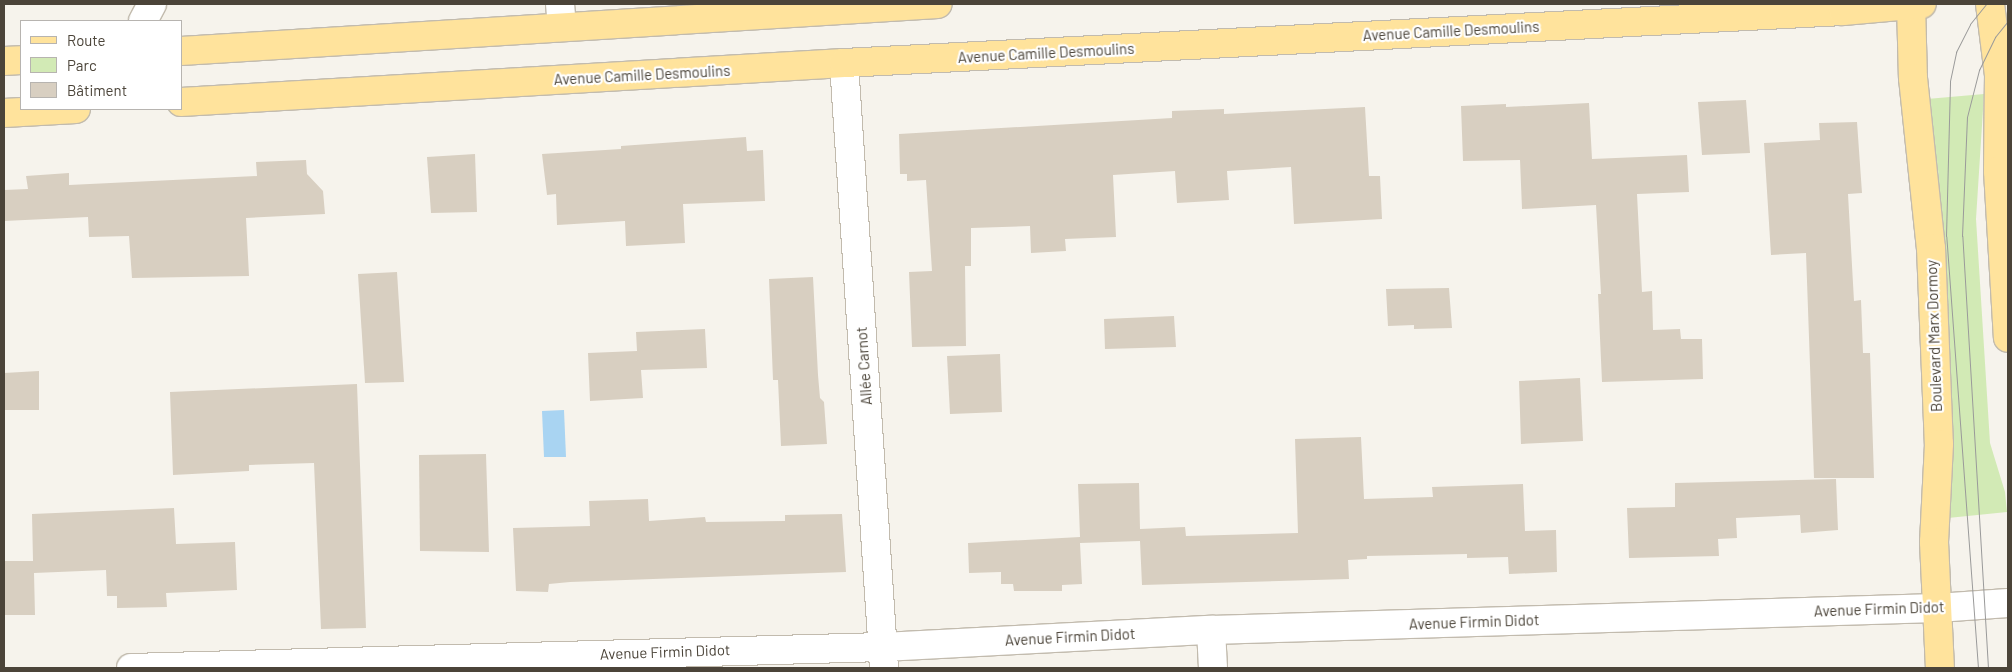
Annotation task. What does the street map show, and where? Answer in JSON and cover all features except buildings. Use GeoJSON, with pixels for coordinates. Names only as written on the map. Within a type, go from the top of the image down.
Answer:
{"type":"FeatureCollection","features":[{"type":"Feature","properties":{"kind":"main road"},"geometry":{"type":"LineString","coordinates":[[182,51],[561,16],[938,4]]}},
{"type":"Feature","properties":{"kind":"main road","name":"Boulevard Marx Dormoy"},"geometry":{"type":"LineString","coordinates":[[1911,4],[1912,78],[1931,248],[1939,444],[1934,542],[1940,668]]}},
{"type":"Feature","properties":{"kind":"main road","name":"Avenue Camille Desmoulins"},"geometry":{"type":"LineString","coordinates":[[182,102],[844,63],[1843,11],[1922,4]]}},
{"type":"Feature","properties":{"kind":"main road"},"geometry":{"type":"LineString","coordinates":[[1990,4],[1999,75],[2008,338]]}},
{"type":"Feature","properties":{"kind":"main road"},"geometry":{"type":"LineString","coordinates":[[4,61],[20,60]]}},
{"type":"Feature","properties":{"kind":"main road"},"geometry":{"type":"LineString","coordinates":[[4,113],[58,110]]}},
{"type":"Feature","properties":{"kind":"street"},"geometry":{"type":"LineString","coordinates":[[144,20],[152,4]]}},
{"type":"Feature","properties":{"kind":"street","name":"Allée Carnot"},"geometry":{"type":"LineString","coordinates":[[844,63],[883,657]]}},
{"type":"Feature","properties":{"kind":"street","name":"Avenue Firmin Didot"},"geometry":{"type":"LineString","coordinates":[[131,668],[883,657],[1211,630],[1937,608],[2008,603]]}},
{"type":"Feature","properties":{"kind":"street"},"geometry":{"type":"LineString","coordinates":[[1211,630],[1213,668]]}},
{"type":"Feature","properties":{"kind":"green space"},"geometry":{"type":"Polygon","coordinates":[[[1984,94],[1976,219],[1990,443],[2005,492],[2007,512],[1948,518],[1947,499],[1953,447],[1938,169],[1928,118],[1927,99],[1984,94]]]}},
{"type":"Feature","properties":{"kind":"water"},"geometry":{"type":"Polygon","coordinates":[[[564,410],[566,457],[544,457],[542,411],[564,410]]]}},
{"type":"Feature","properties":{"kind":"tram line"},"geometry":{"type":"LineString","coordinates":[[1978,668],[1946,236],[1950,81],[1956,52],[1970,24],[1986,4]]}},
{"type":"Feature","properties":{"kind":"tram line"},"geometry":{"type":"LineString","coordinates":[[1988,668],[1962,236],[1967,117],[1979,70],[1995,37],[2008,21]]}}]}
